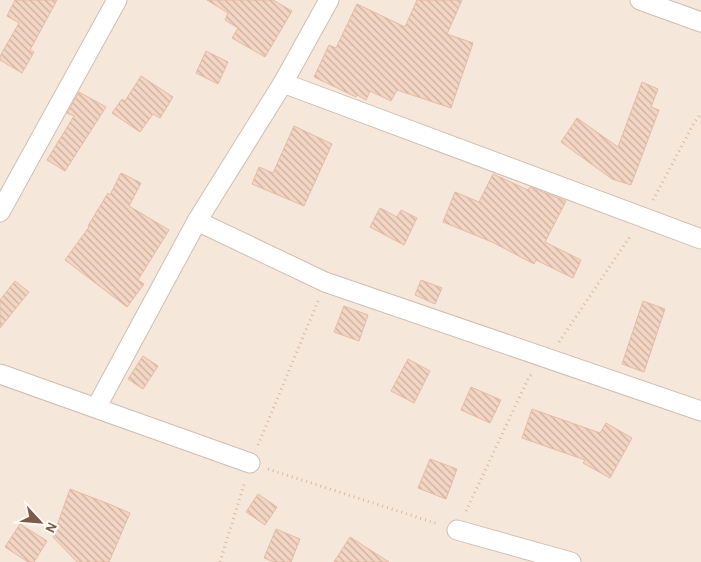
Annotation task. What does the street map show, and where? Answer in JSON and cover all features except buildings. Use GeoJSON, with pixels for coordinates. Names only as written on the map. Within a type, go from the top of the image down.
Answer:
{"type":"FeatureCollection","features":[{"type":"Feature","properties":{"kind":"street"},"geometry":{"type":"LineString","coordinates":[[0,212],[117,0]]}},
{"type":"Feature","properties":{"kind":"street"},"geometry":{"type":"LineString","coordinates":[[96,408],[197,221],[283,83],[329,0]]}},
{"type":"Feature","properties":{"kind":"street"},"geometry":{"type":"LineString","coordinates":[[640,0],[701,22]]}},
{"type":"Feature","properties":{"kind":"street"},"geometry":{"type":"LineString","coordinates":[[283,83],[701,239]]}},
{"type":"Feature","properties":{"kind":"street"},"geometry":{"type":"LineString","coordinates":[[197,221],[326,282],[701,411]]}},
{"type":"Feature","properties":{"kind":"street"},"geometry":{"type":"LineString","coordinates":[[0,374],[250,463]]}},
{"type":"Feature","properties":{"kind":"street"},"geometry":{"type":"LineString","coordinates":[[457,530],[570,562]]}},
{"type":"Feature","properties":{"kind":"path"},"geometry":{"type":"LineString","coordinates":[[250,463],[457,530],[529,377],[547,359],[643,218],[694,122],[701,113]]}},
{"type":"Feature","properties":{"kind":"path"},"geometry":{"type":"LineString","coordinates":[[220,562],[250,463],[326,282]]}},
{"type":"Feature","properties":{"kind":"shaded area"},"geometry":{"type":"Polygon","coordinates":[[[0,0],[701,0],[701,562],[0,562],[0,0]]]}}]}
